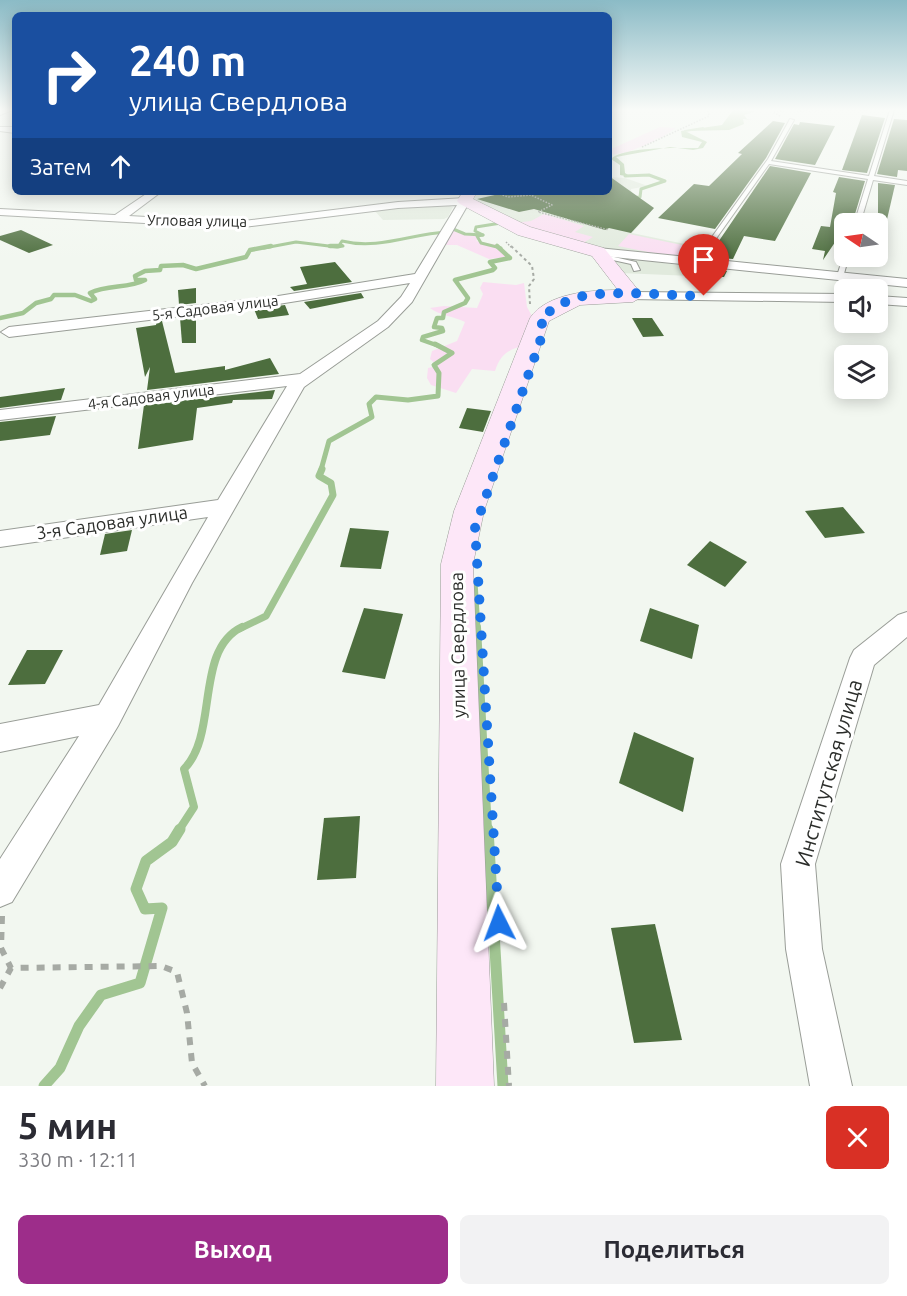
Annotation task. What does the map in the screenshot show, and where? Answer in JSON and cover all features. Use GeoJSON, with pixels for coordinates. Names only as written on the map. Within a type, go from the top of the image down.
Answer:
{"type":"FeatureCollection","features":[{"type":"Feature","properties":{"kind":"street"},"geometry":{"type":"LineString","coordinates":[[117,219],[152,195]]}},
{"type":"Feature","properties":{"kind":"street"},"geometry":{"type":"LineString","coordinates":[[0,890],[108,717],[224,507],[302,379],[383,324],[407,298],[467,196],[524,231],[599,254],[907,283]]}},
{"type":"Feature","properties":{"kind":"street","name":"Угловая улица"},"geometry":{"type":"LineString","coordinates":[[0,212],[235,225],[467,196]]}},
{"type":"Feature","properties":{"kind":"street"},"geometry":{"type":"LineString","coordinates":[[0,219],[16,213]]}},
{"type":"Feature","properties":{"kind":"street"},"geometry":{"type":"LineString","coordinates":[[599,254],[633,296]]}},
{"type":"Feature","properties":{"kind":"street","name":"5-я Садовая улица"},"geometry":{"type":"LineString","coordinates":[[9,332],[272,302],[419,277]]}},
{"type":"Feature","properties":{"kind":"street"},"geometry":{"type":"LineString","coordinates":[[540,318],[574,298],[633,296],[834,298]]}},
{"type":"Feature","properties":{"kind":"street"},"geometry":{"type":"LineString","coordinates":[[888,301],[907,302]]}},
{"type":"Feature","properties":{"kind":"street","name":"улица Свердлова"},"geometry":{"type":"LineString","coordinates":[[465,1086],[457,564],[469,511],[540,318]]}},
{"type":"Feature","properties":{"kind":"street","name":"4-я Садовая улица"},"geometry":{"type":"LineString","coordinates":[[0,415],[302,379]]}},
{"type":"Feature","properties":{"kind":"street","name":"3-я Садовая улица"},"geometry":{"type":"LineString","coordinates":[[0,539],[224,507]]}},
{"type":"Feature","properties":{"kind":"street","name":"Институтская улица"},"geometry":{"type":"LineString","coordinates":[[831,1086],[804,949],[798,864],[863,658],[907,622]]}},
{"type":"Feature","properties":{"kind":"street"},"geometry":{"type":"LineString","coordinates":[[0,738],[108,717]]}},
{"type":"Feature","properties":{"kind":"lane"},"geometry":{"type":"LineString","coordinates":[[861,213],[877,161]]}},
{"type":"Feature","properties":{"kind":"lane"},"geometry":{"type":"LineString","coordinates":[[696,263],[767,162],[907,183]]}},
{"type":"Feature","properties":{"kind":"lane"},"geometry":{"type":"LineString","coordinates":[[599,254],[634,263],[636,270]]}},
{"type":"Feature","properties":{"kind":"lane"},"geometry":{"type":"LineString","coordinates":[[839,277],[842,267]]}},
{"type":"Feature","properties":{"kind":"path"},"geometry":{"type":"LineString","coordinates":[[502,195],[508,197],[531,195],[552,205],[538,212],[609,230]]}},
{"type":"Feature","properties":{"kind":"path"},"geometry":{"type":"LineString","coordinates":[[502,238],[532,266],[534,279],[528,295],[530,306],[540,318]]}},
{"type":"Feature","properties":{"kind":"path"},"geometry":{"type":"LineString","coordinates":[[11,968],[1,948],[2,915],[13,868]]}},
{"type":"Feature","properties":{"kind":"path"},"geometry":{"type":"LineString","coordinates":[[11,968],[161,966],[177,972],[188,1018],[189,1055],[193,1070],[205,1086]]}},
{"type":"Feature","properties":{"kind":"path"},"geometry":{"type":"LineString","coordinates":[[0,988],[11,968]]}},
{"type":"Feature","properties":{"kind":"path"},"geometry":{"type":"LineString","coordinates":[[503,991],[509,1086]]}},
{"type":"Feature","properties":{"kind":"shaded area"},"geometry":{"type":"Polygon","coordinates":[[[614,161],[620,161],[624,164],[625,173],[631,177],[620,175],[620,165],[614,161]]]}},
{"type":"Feature","properties":{"kind":"shaded area"},"geometry":{"type":"Polygon","coordinates":[[[612,177],[625,178],[648,186],[631,189],[633,200],[654,208],[632,233],[699,247],[689,261],[603,248],[521,226],[473,199],[476,195],[612,195],[612,177]]]}},
{"type":"Feature","properties":{"kind":"shaded area"},"geometry":{"type":"Polygon","coordinates":[[[453,207],[448,217],[444,219],[383,220],[374,210],[453,207]]]}},
{"type":"Feature","properties":{"kind":"shaded area"},"geometry":{"type":"Polygon","coordinates":[[[544,214],[584,226],[575,232],[593,237],[583,243],[514,223],[531,221],[544,214]]]}},
{"type":"Feature","properties":{"kind":"shaded area"},"geometry":{"type":"Polygon","coordinates":[[[451,230],[466,235],[481,236],[476,241],[498,245],[495,247],[506,257],[489,259],[457,245],[442,245],[451,230]]]}},
{"type":"Feature","properties":{"kind":"shaded area"},"geometry":{"type":"Polygon","coordinates":[[[629,234],[696,248],[688,260],[618,246],[629,234]]]}},
{"type":"Feature","properties":{"kind":"shaded area"},"geometry":{"type":"Polygon","coordinates":[[[611,256],[687,266],[691,276],[621,273],[611,256]]]}},
{"type":"Feature","properties":{"kind":"shaded area"},"geometry":{"type":"Polygon","coordinates":[[[483,282],[516,285],[524,283],[527,307],[532,316],[529,345],[504,355],[495,371],[472,369],[456,393],[431,385],[427,378],[428,368],[438,366],[430,359],[432,351],[457,341],[465,322],[430,308],[444,306],[477,308],[483,294],[480,288],[483,282]]]}},
{"type":"Feature","properties":{"kind":"building"},"geometry":{"type":"Polygon","coordinates":[[[735,161],[764,161],[715,229],[658,218],[694,184],[709,186],[735,161]]]}},
{"type":"Feature","properties":{"kind":"building"},"geometry":{"type":"Polygon","coordinates":[[[786,161],[817,161],[815,165],[786,161]]]}},
{"type":"Feature","properties":{"kind":"building"},"geometry":{"type":"Polygon","coordinates":[[[845,161],[871,161],[867,173],[842,170],[845,161]]]}},
{"type":"Feature","properties":{"kind":"building"},"geometry":{"type":"Polygon","coordinates":[[[881,161],[907,161],[907,171],[898,170],[897,177],[877,174],[881,161]]]}},
{"type":"Feature","properties":{"kind":"building"},"geometry":{"type":"Polygon","coordinates":[[[770,166],[811,173],[775,241],[744,236],[733,259],[708,257],[770,166]]]}},
{"type":"Feature","properties":{"kind":"building"},"geometry":{"type":"Polygon","coordinates":[[[839,177],[865,181],[855,213],[834,213],[834,244],[823,260],[825,251],[812,249],[821,226],[830,227],[836,193],[833,192],[839,177]]]}},
{"type":"Feature","properties":{"kind":"building"},"geometry":{"type":"Polygon","coordinates":[[[612,178],[654,208],[631,233],[609,228],[605,230],[534,209],[519,212],[477,199],[495,195],[612,195],[612,178]]]}},
{"type":"Feature","properties":{"kind":"building"},"geometry":{"type":"Polygon","coordinates":[[[878,183],[895,185],[888,215],[888,213],[878,213],[878,183]]]}},
{"type":"Feature","properties":{"kind":"building"},"geometry":{"type":"Polygon","coordinates":[[[21,230],[53,245],[29,253],[0,240],[0,236],[21,230]]]}},
{"type":"Feature","properties":{"kind":"building"},"geometry":{"type":"Polygon","coordinates":[[[335,262],[352,282],[294,291],[290,287],[307,284],[300,267],[335,262]]]}},
{"type":"Feature","properties":{"kind":"building"},"geometry":{"type":"Polygon","coordinates":[[[701,268],[727,271],[724,277],[697,276],[701,268]]]}},
{"type":"Feature","properties":{"kind":"building"},"geometry":{"type":"Polygon","coordinates":[[[196,288],[196,303],[179,305],[178,290],[196,288]]]}},
{"type":"Feature","properties":{"kind":"building"},"geometry":{"type":"Polygon","coordinates":[[[361,293],[364,298],[310,309],[304,302],[361,293]]]}},
{"type":"Feature","properties":{"kind":"building"},"geometry":{"type":"Polygon","coordinates":[[[285,305],[289,315],[258,319],[254,309],[285,305]]]}},
{"type":"Feature","properties":{"kind":"building"},"geometry":{"type":"Polygon","coordinates":[[[196,317],[196,343],[182,343],[180,318],[196,317]]]}},
{"type":"Feature","properties":{"kind":"building"},"geometry":{"type":"Polygon","coordinates":[[[632,318],[652,318],[664,336],[643,337],[632,318]]]}},
{"type":"Feature","properties":{"kind":"building"},"geometry":{"type":"Polygon","coordinates":[[[157,321],[162,321],[175,373],[225,366],[225,370],[270,358],[279,374],[147,390],[150,367],[145,377],[136,328],[156,325],[157,321]]]}},
{"type":"Feature","properties":{"kind":"building"},"geometry":{"type":"Polygon","coordinates":[[[65,388],[61,400],[0,408],[0,397],[65,388]]]}},
{"type":"Feature","properties":{"kind":"building"},"geometry":{"type":"Polygon","coordinates":[[[275,390],[272,399],[233,400],[232,403],[197,408],[193,440],[138,449],[144,405],[275,390]]]}},
{"type":"Feature","properties":{"kind":"building"},"geometry":{"type":"Polygon","coordinates":[[[467,408],[491,411],[483,432],[459,428],[467,408]]]}},
{"type":"Feature","properties":{"kind":"building"},"geometry":{"type":"Polygon","coordinates":[[[56,416],[50,435],[0,441],[0,422],[56,416]]]}},
{"type":"Feature","properties":{"kind":"building"},"geometry":{"type":"Polygon","coordinates":[[[843,507],[865,533],[825,538],[805,511],[843,507]]]}},
{"type":"Feature","properties":{"kind":"building"},"geometry":{"type":"Polygon","coordinates":[[[350,528],[389,531],[381,569],[340,567],[350,528]]]}},
{"type":"Feature","properties":{"kind":"building"},"geometry":{"type":"Polygon","coordinates":[[[132,530],[127,551],[100,555],[105,534],[132,530]]]}},
{"type":"Feature","properties":{"kind":"building"},"geometry":{"type":"Polygon","coordinates":[[[710,541],[747,562],[725,587],[687,565],[710,541]]]}},
{"type":"Feature","properties":{"kind":"building"},"geometry":{"type":"Polygon","coordinates":[[[364,608],[403,614],[385,679],[342,672],[364,608]]]}},
{"type":"Feature","properties":{"kind":"building"},"geometry":{"type":"Polygon","coordinates":[[[650,608],[699,625],[692,659],[640,641],[650,608]]]}},
{"type":"Feature","properties":{"kind":"building"},"geometry":{"type":"Polygon","coordinates":[[[27,650],[63,650],[45,684],[8,685],[27,650]]]}},
{"type":"Feature","properties":{"kind":"building"},"geometry":{"type":"Polygon","coordinates":[[[634,732],[694,758],[683,812],[619,783],[634,732]]]}},
{"type":"Feature","properties":{"kind":"building"},"geometry":{"type":"Polygon","coordinates":[[[360,816],[356,878],[317,880],[324,818],[360,816]]]}},
{"type":"Feature","properties":{"kind":"building"},"geometry":{"type":"Polygon","coordinates":[[[655,924],[682,1040],[634,1043],[611,928],[655,924]]]}},
{"type":"Feature","properties":{"kind":"waterway"},"geometry":{"type":"LineString","coordinates":[[625,176],[649,175],[665,181],[641,189],[640,197],[630,198]]}},
{"type":"Feature","properties":{"kind":"waterway"},"geometry":{"type":"LineString","coordinates":[[483,235],[475,231],[476,227],[501,223]]}},
{"type":"Feature","properties":{"kind":"waterway"},"geometry":{"type":"LineString","coordinates":[[453,229],[465,234],[483,235]]}},
{"type":"Feature","properties":{"kind":"waterway"},"geometry":{"type":"LineString","coordinates":[[264,248],[296,242],[337,247],[343,246],[340,244],[342,241],[381,243],[446,232]]}},
{"type":"Feature","properties":{"kind":"waterway"},"geometry":{"type":"LineString","coordinates":[[483,235],[477,236],[481,243],[498,247]]}},
{"type":"Feature","properties":{"kind":"waterway"},"geometry":{"type":"LineString","coordinates":[[0,318],[23,313],[36,303],[51,299],[54,295],[75,295],[91,301],[95,299],[90,293],[104,288],[138,283],[145,280],[136,280],[135,276],[145,271],[160,270],[161,266],[183,265],[196,269],[246,257],[250,250],[271,246]]}},
{"type":"Feature","properties":{"kind":"waterway"},"geometry":{"type":"LineString","coordinates":[[330,246],[339,246]]}},
{"type":"Feature","properties":{"kind":"waterway"},"geometry":{"type":"LineString","coordinates":[[438,346],[422,340],[423,337],[443,331],[442,328],[434,327],[437,318],[443,318],[444,312],[465,303],[468,298],[455,280],[493,270],[495,268],[490,262],[510,258],[498,247]]}},
{"type":"Feature","properties":{"kind":"waterway"},"geometry":{"type":"LineString","coordinates":[[321,470],[329,441],[372,417],[369,404],[376,397],[408,400],[438,396],[439,373],[434,365],[452,353],[438,346]]}},
{"type":"Feature","properties":{"kind":"waterway"},"geometry":{"type":"LineString","coordinates":[[240,629],[266,616],[333,495],[331,483],[319,476],[322,469]]}},
{"type":"Feature","properties":{"kind":"waterway"},"geometry":{"type":"LineString","coordinates":[[474,582],[477,629]]}},
{"type":"Feature","properties":{"kind":"waterway"},"geometry":{"type":"LineString","coordinates":[[477,627],[488,830]]}},
{"type":"Feature","properties":{"kind":"waterway"},"geometry":{"type":"LineString","coordinates":[[179,830],[194,807],[184,769],[195,754],[201,735],[212,673],[218,654],[227,638],[240,629]]}},
{"type":"Feature","properties":{"kind":"waterway"},"geometry":{"type":"LineString","coordinates":[[44,1086],[60,1068],[79,1026],[101,995],[140,983],[162,908],[145,909],[136,889],[146,861],[172,842],[180,829]]}},
{"type":"Feature","properties":{"kind":"waterway"},"geometry":{"type":"LineString","coordinates":[[488,829],[503,1086]]}},
{"type":"Feature","properties":{"kind":"route"},"geometry":{"type":"LineString","coordinates":[[499,923],[475,528],[544,330],[540,318],[574,298],[599,295],[704,296]]}}]}
